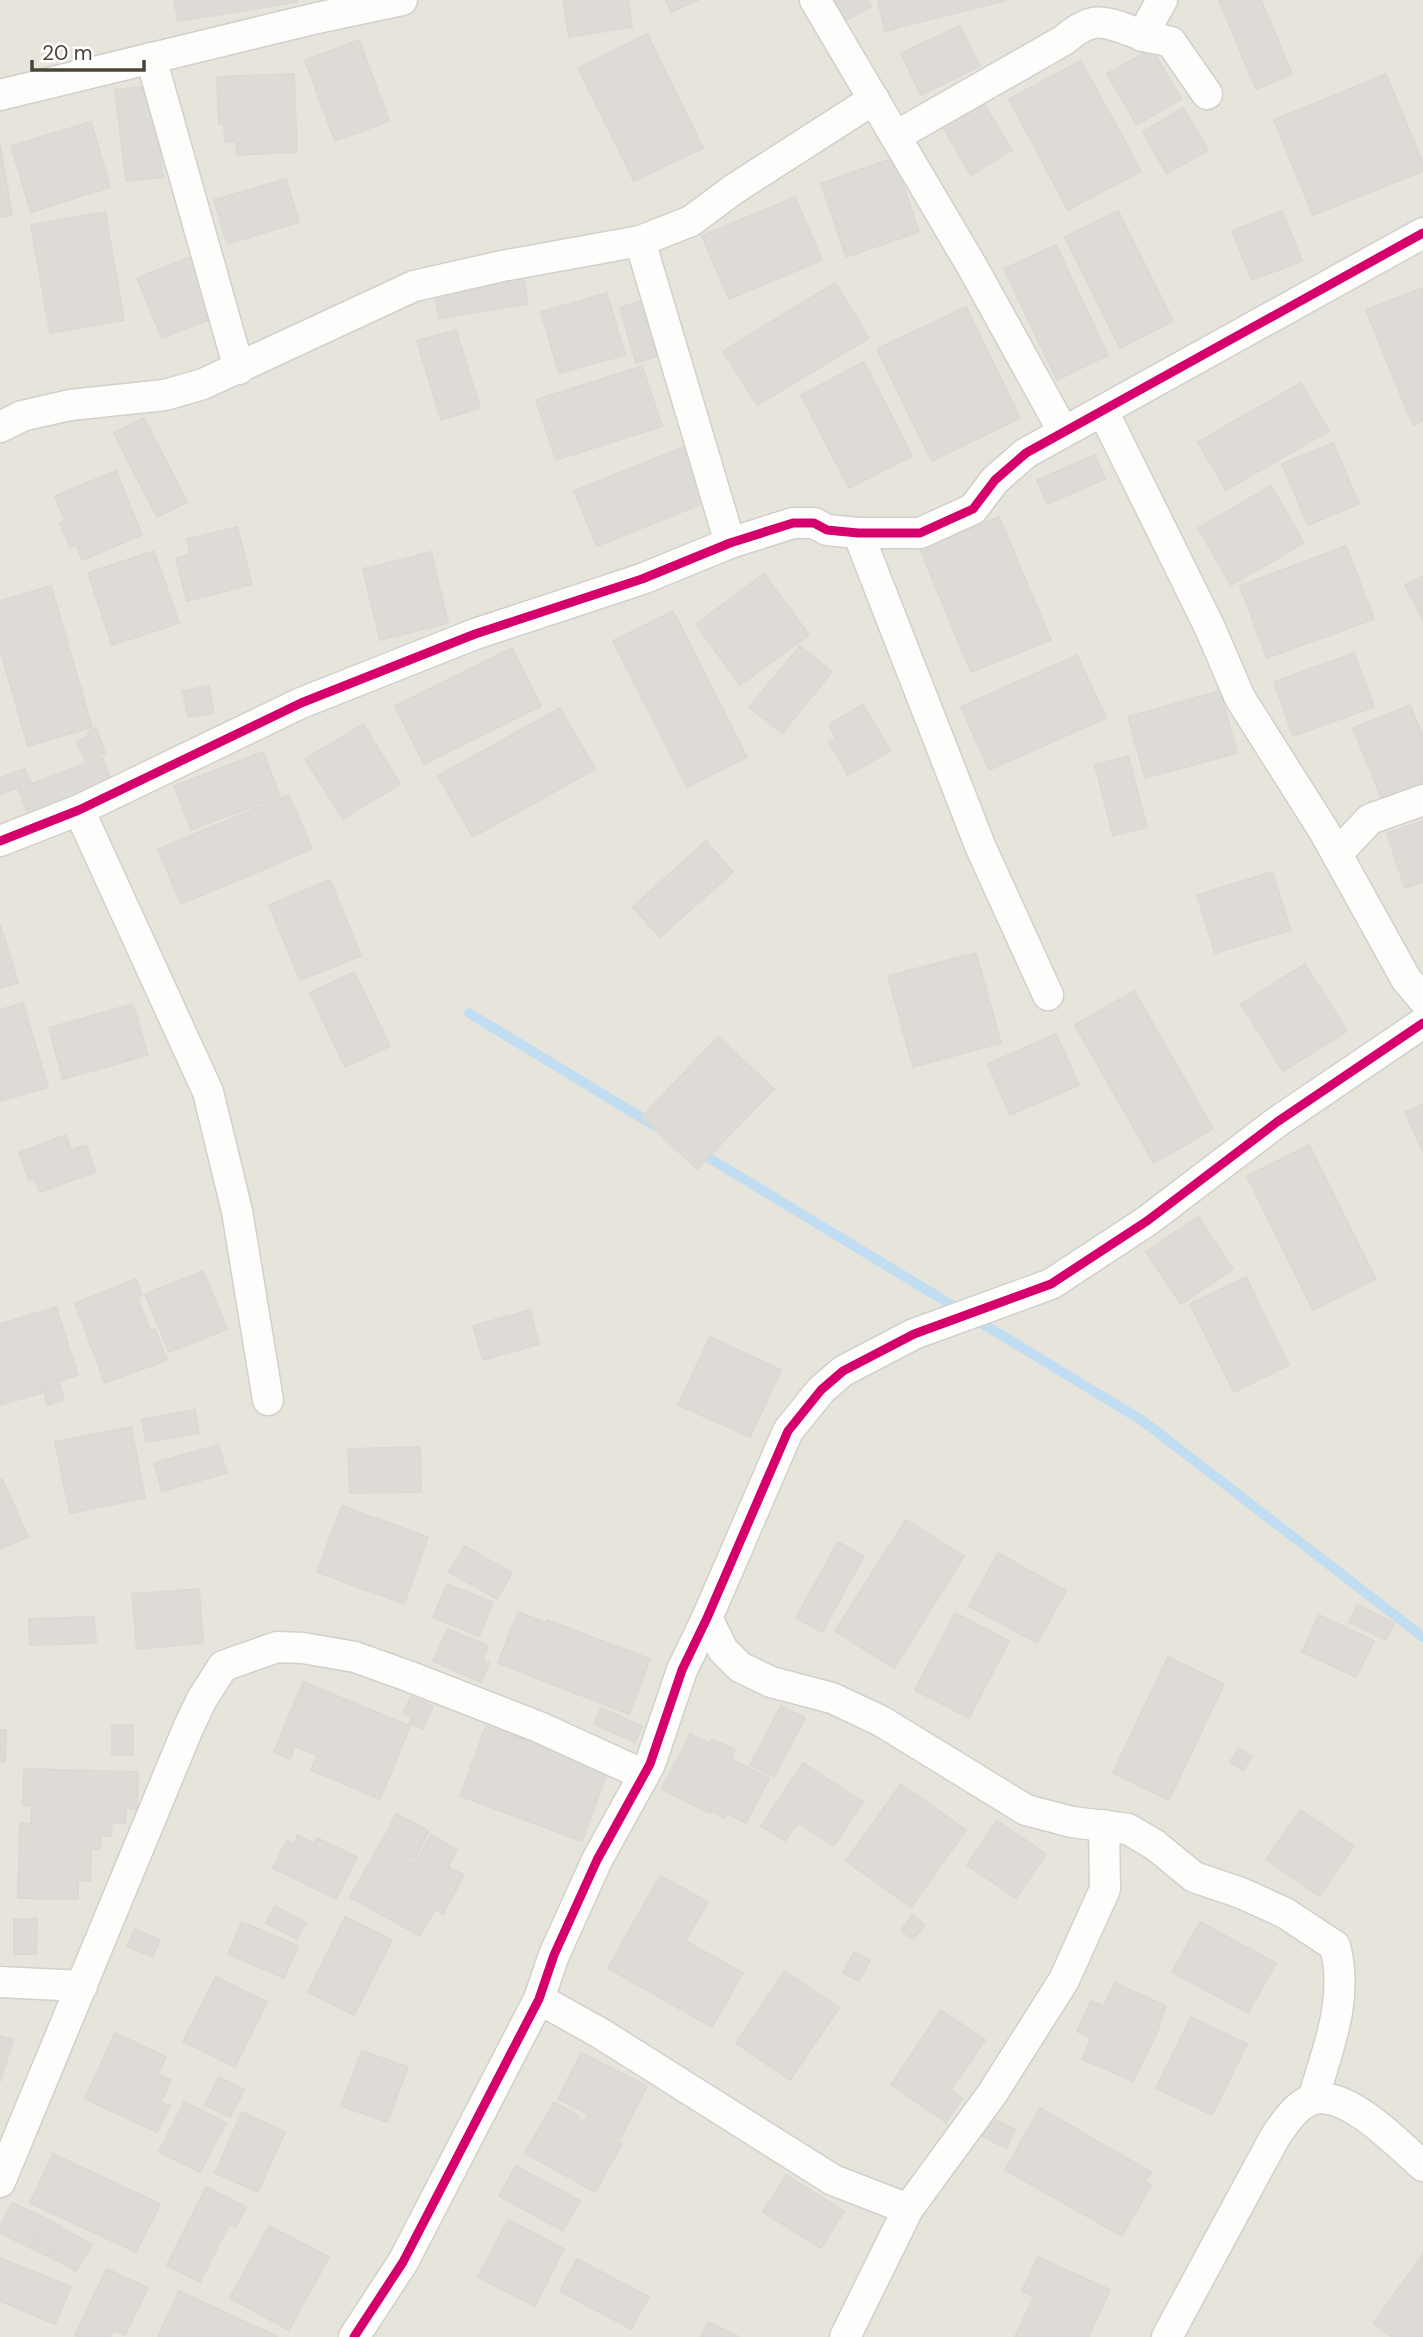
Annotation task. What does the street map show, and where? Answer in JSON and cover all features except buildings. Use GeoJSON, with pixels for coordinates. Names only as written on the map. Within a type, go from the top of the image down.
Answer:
{"type":"FeatureCollection","features":[{"type":"Feature","properties":{"kind":"street"},"geometry":{"type":"LineString","coordinates":[[0,95],[402,0]]}},
{"type":"Feature","properties":{"kind":"street"},"geometry":{"type":"LineString","coordinates":[[815,0],[973,268],[1063,431]]}},
{"type":"Feature","properties":{"kind":"street"},"geometry":{"type":"LineString","coordinates":[[1142,36],[1162,0]]}},
{"type":"Feature","properties":{"kind":"street"},"geometry":{"type":"LineString","coordinates":[[896,136],[1064,40],[1080,27],[1105,21],[1142,36],[1171,42],[1207,94]]}},
{"type":"Feature","properties":{"kind":"street"},"geometry":{"type":"LineString","coordinates":[[151,58],[239,369]]}},
{"type":"Feature","properties":{"kind":"street"},"geometry":{"type":"LineString","coordinates":[[0,427],[32,414],[70,405],[165,395],[203,384],[414,286],[502,266],[640,241],[691,221],[734,189],[874,99]]}},
{"type":"Feature","properties":{"kind":"street"},"geometry":{"type":"LineString","coordinates":[[0,841],[79,810],[302,702],[475,634],[642,579],[730,543],[793,523],[814,523],[827,530],[858,533],[920,533],[973,509],[995,480],[1016,462],[1063,431],[1423,233]]}},
{"type":"Feature","properties":{"kind":"street"},"geometry":{"type":"LineString","coordinates":[[640,241],[730,543]]}},
{"type":"Feature","properties":{"kind":"street"},"geometry":{"type":"LineString","coordinates":[[0,402],[9,402],[27,409],[32,414]]}},
{"type":"Feature","properties":{"kind":"street"},"geometry":{"type":"LineString","coordinates":[[1103,411],[1210,628],[1240,698],[1310,808],[1406,979],[1423,999]]}},
{"type":"Feature","properties":{"kind":"street"},"geometry":{"type":"LineString","coordinates":[[858,533],[981,848],[1048,995]]}},
{"type":"Feature","properties":{"kind":"street"},"geometry":{"type":"LineString","coordinates":[[1337,854],[1370,819],[1423,800]]}},
{"type":"Feature","properties":{"kind":"street"},"geometry":{"type":"LineString","coordinates":[[1310,808],[1370,819]]}},
{"type":"Feature","properties":{"kind":"street"},"geometry":{"type":"LineString","coordinates":[[79,810],[208,1092],[237,1211],[268,1400]]}},
{"type":"Feature","properties":{"kind":"street"},"geometry":{"type":"LineString","coordinates":[[354,2337],[403,2262],[540,1999],[554,1955],[597,1860],[650,1764],[682,1670],[788,1431],[821,1390],[843,1371],[914,1334],[1051,1284],[1147,1221],[1277,1122],[1423,1023]]}},
{"type":"Feature","properties":{"kind":"street"},"geometry":{"type":"LineString","coordinates":[[706,1618],[723,1650],[740,1667],[771,1682],[832,1698],[881,1721],[1027,1810],[1072,1822],[1128,1829],[1155,1845],[1194,1877],[1241,1893],[1285,1913],[1335,1946],[1341,1969],[1339,2007],[1313,2099],[1292,2114],[1275,2137],[1167,2337]]}},
{"type":"Feature","properties":{"kind":"street"},"geometry":{"type":"LineString","coordinates":[[0,2182],[202,1699],[223,1666],[277,1647],[303,1648],[355,1657],[539,1727],[644,1775]]}},
{"type":"Feature","properties":{"kind":"street"},"geometry":{"type":"LineString","coordinates":[[845,2337],[908,2209],[992,2094],[1064,1980],[1105,1889],[1104,1825]]}},
{"type":"Feature","properties":{"kind":"street"},"geometry":{"type":"LineString","coordinates":[[0,1982],[82,1986]]}},
{"type":"Feature","properties":{"kind":"street"},"geometry":{"type":"LineString","coordinates":[[540,1999],[600,2033],[833,2180],[908,2209]]}},
{"type":"Feature","properties":{"kind":"street"},"geometry":{"type":"LineString","coordinates":[[1313,2099],[1340,2101],[1364,2115],[1423,2165]]}},
{"type":"Feature","properties":{"kind":"shaded area"},"geometry":{"type":"Polygon","coordinates":[[[0,0],[1423,0],[1423,2337],[0,2337],[0,0]]]}},
{"type":"Feature","properties":{"kind":"waterway"},"geometry":{"type":"LineString","coordinates":[[469,1013],[655,1126]]}},
{"type":"Feature","properties":{"kind":"waterway"},"geometry":{"type":"LineString","coordinates":[[696,1150],[1143,1421],[1423,1637]]}},
{"type":"Feature","properties":{"kind":"cycle path"},"geometry":{"type":"LineString","coordinates":[[0,841],[79,810],[301,703],[475,634],[642,579],[730,543],[793,523],[814,523],[827,530],[858,533],[920,533],[973,509],[995,480],[1026,453],[1423,233]]}},
{"type":"Feature","properties":{"kind":"cycle path"},"geometry":{"type":"LineString","coordinates":[[354,2337],[403,2262],[539,1999],[554,1955],[597,1860],[650,1764],[682,1670],[788,1431],[821,1390],[843,1371],[914,1334],[1051,1284],[1147,1221],[1277,1122],[1423,1023]]}}]}
